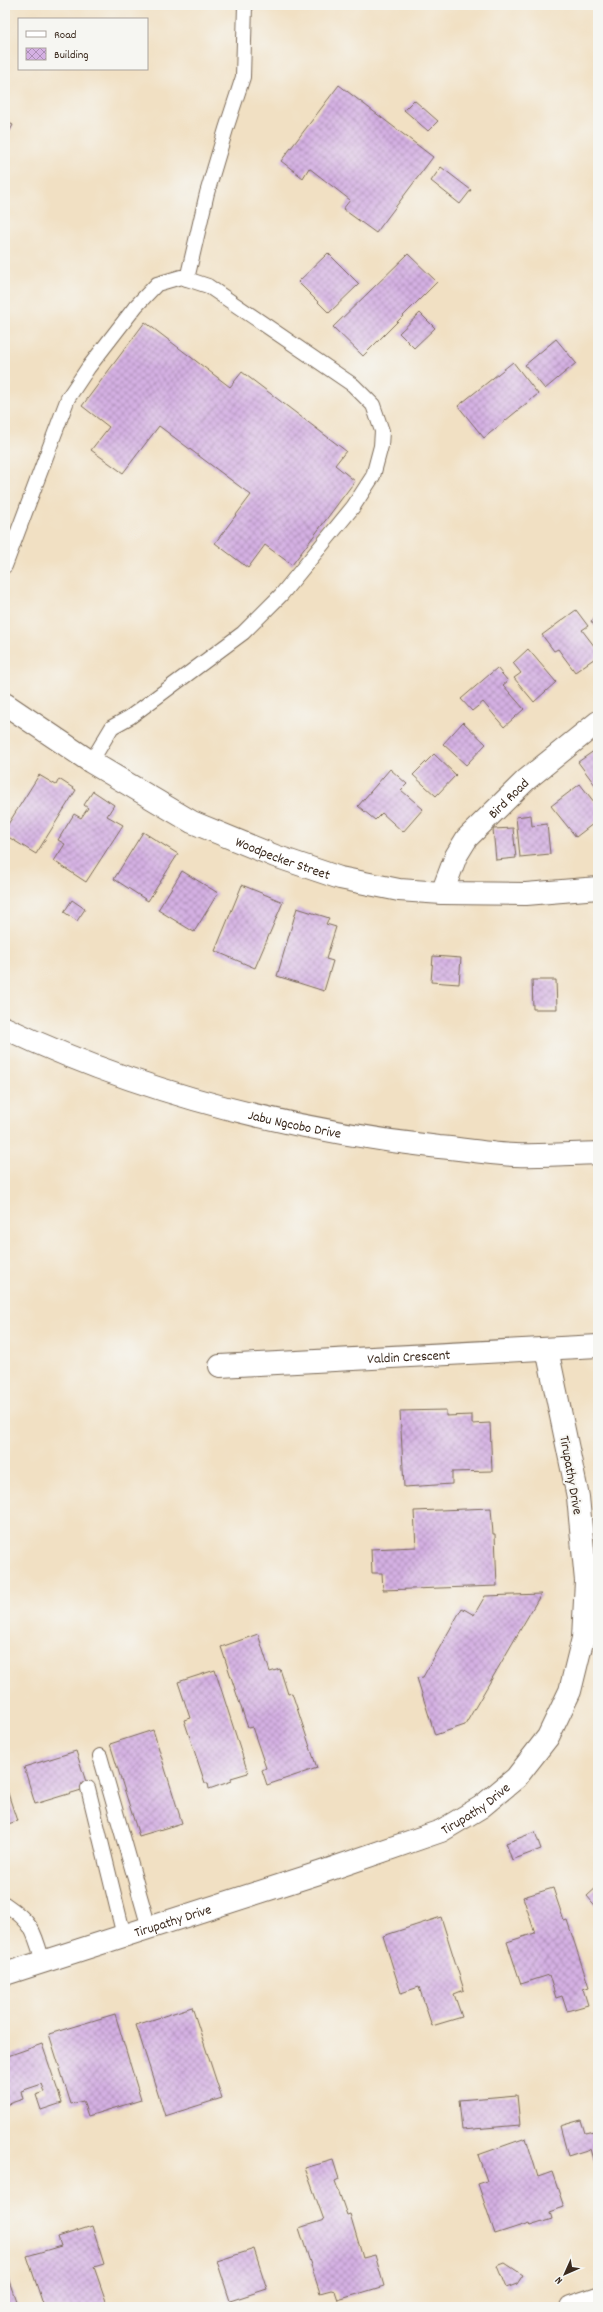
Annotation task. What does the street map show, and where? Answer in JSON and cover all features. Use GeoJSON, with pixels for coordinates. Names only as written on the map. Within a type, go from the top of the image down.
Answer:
{"type":"FeatureCollection","features":[{"type":"Feature","properties":{"kind":"street","name":"Woodpecker Street"},"geometry":{"type":"LineString","coordinates":[[5,704],[91,762],[192,822],[276,856],[340,878],[399,890],[442,893],[526,894],[598,888]]}},
{"type":"Feature","properties":{"kind":"street","name":"Bird Road"},"geometry":{"type":"LineString","coordinates":[[442,893],[456,856],[467,838],[526,780],[598,722]]}},
{"type":"Feature","properties":{"kind":"street","name":"Jabu Ngcobo Drive"},"geometry":{"type":"LineString","coordinates":[[5,1028],[56,1052],[159,1090],[266,1119],[384,1141],[515,1155],[598,1153]]}},
{"type":"Feature","properties":{"kind":"street","name":"Valdin Crescent"},"geometry":{"type":"LineString","coordinates":[[220,1366],[598,1346]]}},
{"type":"Feature","properties":{"kind":"street","name":"Tirupathy Drive"},"geometry":{"type":"LineString","coordinates":[[5,1974],[322,1872],[441,1831],[481,1807],[516,1778],[548,1737],[570,1690],[591,1610],[586,1581],[578,1497],[547,1349]]}},
{"type":"Feature","properties":{"kind":"street"},"geometry":{"type":"LineString","coordinates":[[571,2307],[598,2298]]}},
{"type":"Feature","properties":{"kind":"lane"},"geometry":{"type":"LineString","coordinates":[[187,279],[208,193],[226,129],[244,77],[244,5]]}},
{"type":"Feature","properties":{"kind":"lane"},"geometry":{"type":"LineString","coordinates":[[5,566],[68,398],[88,368],[136,306],[157,284],[181,277],[208,286],[353,385],[373,405],[382,431],[381,446],[373,476],[353,507],[281,595],[243,633],[130,717],[112,727],[91,762]]}},
{"type":"Feature","properties":{"kind":"lane"},"geometry":{"type":"LineString","coordinates":[[100,1756],[149,1928]]}},
{"type":"Feature","properties":{"kind":"lane"},"geometry":{"type":"LineString","coordinates":[[88,1788],[124,1936]]}},
{"type":"Feature","properties":{"kind":"lane"},"geometry":{"type":"LineString","coordinates":[[5,1904],[22,1915],[34,1930],[43,1962]]}},
{"type":"Feature","properties":{"kind":"building"},"geometry":{"type":"Polygon","coordinates":[[[339,85],[433,157],[376,233],[343,209],[350,200],[309,168],[303,178],[281,161],[339,85]]]}},
{"type":"Feature","properties":{"kind":"building"},"geometry":{"type":"Polygon","coordinates":[[[414,100],[438,121],[428,131],[404,110],[414,100]]]}},
{"type":"Feature","properties":{"kind":"building"},"geometry":{"type":"Polygon","coordinates":[[[5,121],[13,125],[5,140],[5,121]]]}},
{"type":"Feature","properties":{"kind":"building"},"geometry":{"type":"Polygon","coordinates":[[[441,167],[471,190],[460,204],[431,181],[441,167]]]}},
{"type":"Feature","properties":{"kind":"building"},"geometry":{"type":"Polygon","coordinates":[[[328,253],[359,284],[329,313],[298,282],[328,253]]]}},
{"type":"Feature","properties":{"kind":"building"},"geometry":{"type":"Polygon","coordinates":[[[408,254],[437,282],[363,356],[333,327],[408,254]]]}},
{"type":"Feature","properties":{"kind":"building"},"geometry":{"type":"Polygon","coordinates":[[[420,313],[435,328],[414,348],[399,333],[420,313]]]}},
{"type":"Feature","properties":{"kind":"building"},"geometry":{"type":"Polygon","coordinates":[[[145,322],[230,387],[242,372],[346,451],[335,465],[355,481],[292,565],[265,545],[248,568],[215,543],[251,495],[159,426],[123,473],[91,450],[109,427],[82,406],[145,322]]]}},
{"type":"Feature","properties":{"kind":"building"},"geometry":{"type":"Polygon","coordinates":[[[556,339],[576,363],[545,389],[525,365],[556,339]]]}},
{"type":"Feature","properties":{"kind":"building"},"geometry":{"type":"Polygon","coordinates":[[[513,362],[538,394],[484,438],[458,406],[513,362]]]}},
{"type":"Feature","properties":{"kind":"building"},"geometry":{"type":"Polygon","coordinates":[[[576,610],[588,626],[582,630],[598,651],[598,656],[575,672],[558,649],[554,651],[542,635],[576,610]]]}},
{"type":"Feature","properties":{"kind":"building"},"geometry":{"type":"Polygon","coordinates":[[[598,616],[598,631],[591,621],[598,616]]]}},
{"type":"Feature","properties":{"kind":"building"},"geometry":{"type":"Polygon","coordinates":[[[528,649],[556,682],[534,702],[514,678],[521,673],[513,663],[528,649]]]}},
{"type":"Feature","properties":{"kind":"building"},"geometry":{"type":"Polygon","coordinates":[[[497,668],[508,681],[503,685],[524,709],[504,727],[483,702],[472,711],[461,699],[497,668]]]}},
{"type":"Feature","properties":{"kind":"building"},"geometry":{"type":"Polygon","coordinates":[[[463,722],[486,744],[466,765],[443,744],[463,722]]]}},
{"type":"Feature","properties":{"kind":"building"},"geometry":{"type":"Polygon","coordinates":[[[598,748],[598,789],[578,762],[598,748]]]}},
{"type":"Feature","properties":{"kind":"building"},"geometry":{"type":"Polygon","coordinates":[[[434,754],[456,775],[436,796],[413,775],[434,754]]]}},
{"type":"Feature","properties":{"kind":"building"},"geometry":{"type":"Polygon","coordinates":[[[390,769],[407,784],[401,790],[423,809],[403,832],[382,813],[375,820],[358,806],[390,769]]]}},
{"type":"Feature","properties":{"kind":"building"},"geometry":{"type":"Polygon","coordinates":[[[39,775],[56,785],[59,779],[76,790],[36,854],[5,835],[5,829],[39,775]]]}},
{"type":"Feature","properties":{"kind":"building"},"geometry":{"type":"Polygon","coordinates":[[[580,784],[598,807],[598,820],[576,837],[551,806],[580,784]]]}},
{"type":"Feature","properties":{"kind":"building"},"geometry":{"type":"Polygon","coordinates":[[[93,791],[114,805],[107,816],[123,825],[86,882],[54,861],[65,844],[58,840],[74,814],[81,818],[88,808],[84,805],[93,791]]]}},
{"type":"Feature","properties":{"kind":"building"},"geometry":{"type":"Polygon","coordinates":[[[531,815],[532,826],[547,824],[550,854],[520,857],[516,817],[531,815]]]}},
{"type":"Feature","properties":{"kind":"building"},"geometry":{"type":"Polygon","coordinates":[[[513,828],[516,858],[496,860],[493,829],[513,828]]]}},
{"type":"Feature","properties":{"kind":"building"},"geometry":{"type":"Polygon","coordinates":[[[143,832],[178,854],[148,901],[114,879],[143,832]]]}},
{"type":"Feature","properties":{"kind":"building"},"geometry":{"type":"Polygon","coordinates":[[[182,871],[218,893],[194,932],[158,910],[182,871]]]}},
{"type":"Feature","properties":{"kind":"building"},"geometry":{"type":"Polygon","coordinates":[[[242,885],[283,902],[255,968],[215,951],[242,885]]]}},
{"type":"Feature","properties":{"kind":"building"},"geometry":{"type":"Polygon","coordinates":[[[72,900],[85,909],[77,921],[64,912],[72,900]]]}},
{"type":"Feature","properties":{"kind":"building"},"geometry":{"type":"Polygon","coordinates":[[[297,908],[329,918],[326,924],[336,927],[326,959],[333,961],[324,991],[277,976],[297,908]]]}},
{"type":"Feature","properties":{"kind":"building"},"geometry":{"type":"Polygon","coordinates":[[[433,956],[461,958],[459,984],[431,982],[433,956]]]}},
{"type":"Feature","properties":{"kind":"building"},"geometry":{"type":"Polygon","coordinates":[[[532,980],[556,980],[557,1009],[533,1009],[532,980]]]}},
{"type":"Feature","properties":{"kind":"building"},"geometry":{"type":"Polygon","coordinates":[[[446,1410],[446,1416],[472,1415],[472,1424],[490,1423],[492,1471],[452,1472],[452,1484],[404,1487],[400,1411],[446,1410]]]}},
{"type":"Feature","properties":{"kind":"building"},"geometry":{"type":"Polygon","coordinates":[[[491,1508],[493,1534],[495,1534],[497,1586],[383,1590],[382,1573],[372,1573],[371,1549],[416,1547],[414,1511],[491,1508]]]}},
{"type":"Feature","properties":{"kind":"building"},"geometry":{"type":"Polygon","coordinates":[[[541,1594],[465,1725],[435,1735],[417,1678],[423,1677],[462,1608],[474,1615],[485,1596],[541,1594]]]}},
{"type":"Feature","properties":{"kind":"building"},"geometry":{"type":"Polygon","coordinates":[[[258,1634],[270,1672],[280,1669],[288,1694],[292,1693],[317,1768],[267,1785],[262,1770],[266,1768],[252,1727],[248,1728],[221,1647],[258,1634]]]}},
{"type":"Feature","properties":{"kind":"building"},"geometry":{"type":"Polygon","coordinates":[[[215,1670],[248,1773],[231,1778],[232,1781],[209,1789],[208,1783],[205,1783],[184,1720],[190,1718],[178,1682],[215,1670]]]}},
{"type":"Feature","properties":{"kind":"building"},"geometry":{"type":"Polygon","coordinates":[[[153,1730],[182,1823],[139,1836],[110,1744],[153,1730]]]}},
{"type":"Feature","properties":{"kind":"building"},"geometry":{"type":"Polygon","coordinates":[[[76,1751],[88,1788],[35,1804],[24,1767],[76,1751]]]}},
{"type":"Feature","properties":{"kind":"building"},"geometry":{"type":"Polygon","coordinates":[[[5,1784],[17,1821],[5,1825],[5,1784]]]}},
{"type":"Feature","properties":{"kind":"building"},"geometry":{"type":"Polygon","coordinates":[[[535,1832],[541,1849],[512,1860],[506,1843],[535,1832]]]}},
{"type":"Feature","properties":{"kind":"building"},"geometry":{"type":"Polygon","coordinates":[[[598,1886],[598,1909],[587,1896],[598,1886]]]}},
{"type":"Feature","properties":{"kind":"building"},"geometry":{"type":"Polygon","coordinates":[[[553,1888],[564,1921],[567,1920],[589,1987],[583,1989],[588,2005],[567,2011],[562,1996],[556,1998],[549,1975],[521,1984],[507,1942],[535,1933],[523,1897],[553,1888]]]}},
{"type":"Feature","properties":{"kind":"building"},"geometry":{"type":"Polygon","coordinates":[[[441,1917],[464,1990],[454,1994],[462,2017],[432,2026],[419,1987],[401,1993],[383,1936],[441,1917]]]}},
{"type":"Feature","properties":{"kind":"building"},"geometry":{"type":"Polygon","coordinates":[[[192,2007],[222,2098],[165,2116],[136,2025],[192,2007]]]}},
{"type":"Feature","properties":{"kind":"building"},"geometry":{"type":"Polygon","coordinates":[[[115,2014],[141,2100],[88,2116],[83,2101],[71,2104],[49,2034],[115,2014]]]}},
{"type":"Feature","properties":{"kind":"building"},"geometry":{"type":"Polygon","coordinates":[[[42,2044],[62,2103],[41,2110],[36,2095],[45,2092],[42,2084],[21,2091],[23,2099],[5,2105],[5,2057],[42,2044]]]}},
{"type":"Feature","properties":{"kind":"building"},"geometry":{"type":"Polygon","coordinates":[[[517,2095],[520,2125],[462,2130],[459,2100],[517,2095]]]}},
{"type":"Feature","properties":{"kind":"building"},"geometry":{"type":"Polygon","coordinates":[[[581,2120],[585,2133],[598,2130],[598,2178],[590,2149],[568,2156],[560,2126],[581,2120]]]}},
{"type":"Feature","properties":{"kind":"building"},"geometry":{"type":"Polygon","coordinates":[[[526,2138],[538,2177],[552,2172],[564,2207],[550,2212],[552,2219],[530,2226],[529,2223],[495,2234],[478,2184],[487,2181],[478,2155],[526,2138]]]}},
{"type":"Feature","properties":{"kind":"building"},"geometry":{"type":"Polygon","coordinates":[[[333,2160],[339,2179],[335,2181],[347,2215],[350,2214],[363,2258],[375,2255],[384,2286],[338,2300],[335,2291],[331,2290],[320,2293],[299,2228],[324,2220],[305,2168],[333,2160]]]}},
{"type":"Feature","properties":{"kind":"building"},"geometry":{"type":"Polygon","coordinates":[[[92,2226],[104,2264],[94,2267],[108,2307],[44,2307],[27,2256],[61,2246],[58,2237],[92,2226]]]}},
{"type":"Feature","properties":{"kind":"building"},"geometry":{"type":"Polygon","coordinates":[[[254,2249],[267,2289],[230,2301],[217,2261],[254,2249]]]}},
{"type":"Feature","properties":{"kind":"building"},"geometry":{"type":"Polygon","coordinates":[[[505,2263],[523,2275],[517,2284],[506,2288],[497,2266],[505,2263]]]}},
{"type":"Feature","properties":{"kind":"building"},"geometry":{"type":"Polygon","coordinates":[[[6,2272],[18,2307],[5,2307],[6,2272]]]}}]}
